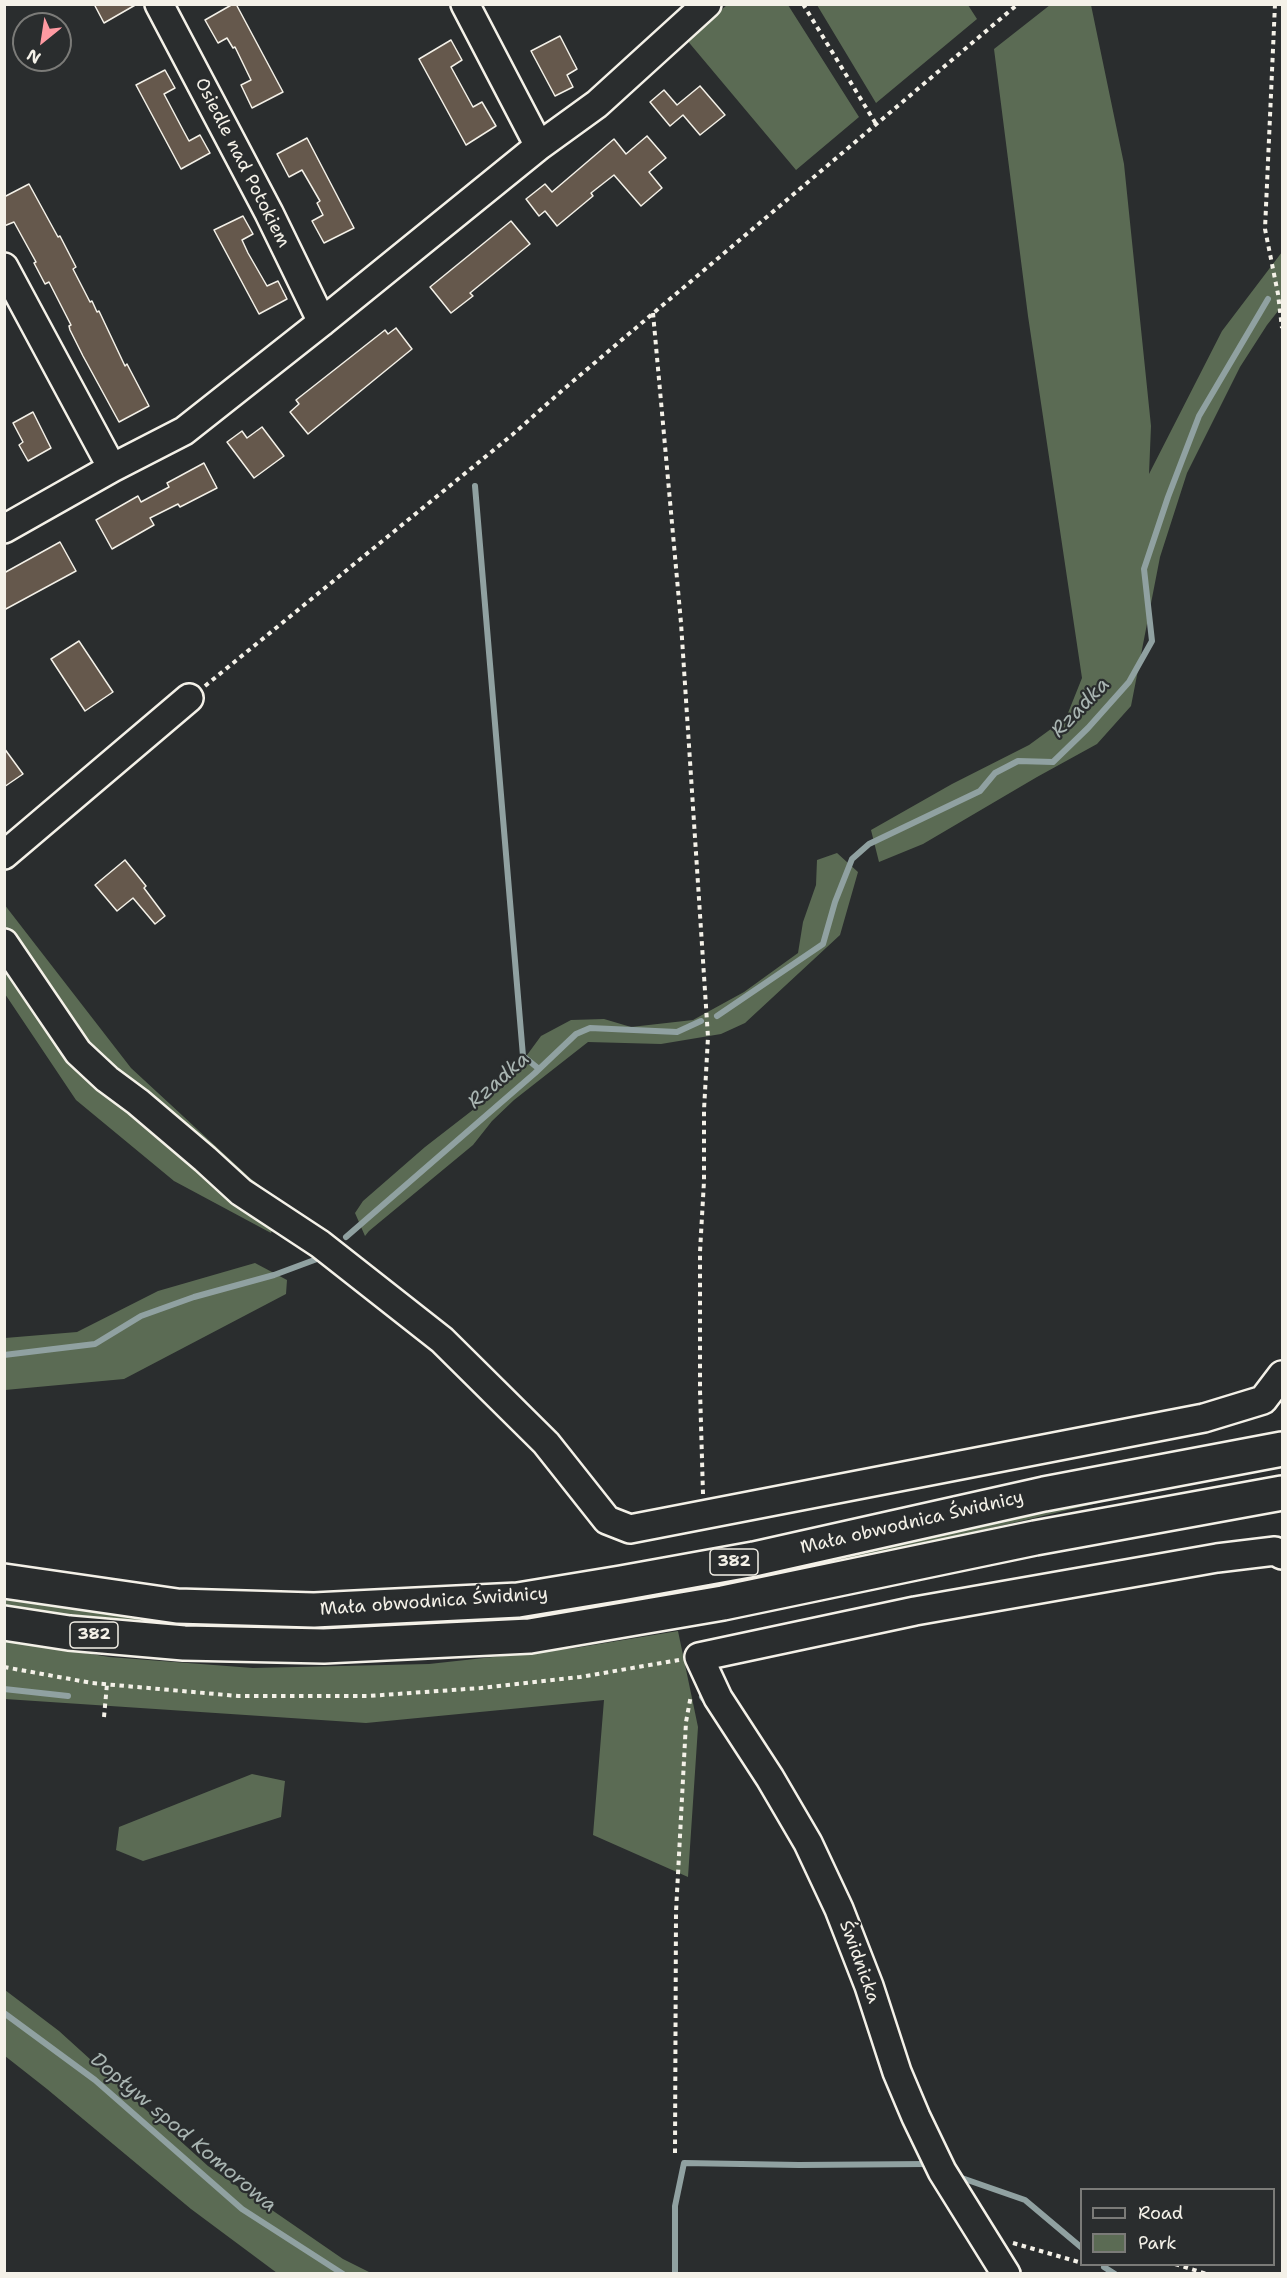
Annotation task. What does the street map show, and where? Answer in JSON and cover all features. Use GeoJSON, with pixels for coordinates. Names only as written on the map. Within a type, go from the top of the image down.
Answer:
{"type":"FeatureCollection","features":[{"type":"Feature","properties":{"kind":"main road","name":"Mała obwodnica Świdnicy"},"geometry":{"type":"LineString","coordinates":[[4,1581],[54,1590],[189,1606],[314,1610],[518,1600],[753,1558],[1044,1494],[1282,1449]]}},
{"type":"Feature","properties":{"kind":"main road","name":"Mała obwodnica Świdnicy"},"geometry":{"type":"LineString","coordinates":[[4,1623],[69,1633],[184,1643],[324,1646],[530,1636],[711,1605],[1035,1538],[1282,1493]]}},
{"type":"Feature","properties":{"kind":"street","name":"Osiedle nad Potokiem"},"geometry":{"type":"LineString","coordinates":[[159,4],[269,213],[322,322]]}},
{"type":"Feature","properties":{"kind":"street"},"geometry":{"type":"LineString","coordinates":[[465,4],[539,146]]}},
{"type":"Feature","properties":{"kind":"street"},"geometry":{"type":"LineString","coordinates":[[4,529],[112,468],[184,431],[539,146],[597,104],[706,4]]}},
{"type":"Feature","properties":{"kind":"street"},"geometry":{"type":"LineString","coordinates":[[4,267],[112,468]]}},
{"type":"Feature","properties":{"kind":"street"},"geometry":{"type":"LineString","coordinates":[[4,855],[189,698]]}},
{"type":"Feature","properties":{"kind":"street"},"geometry":{"type":"LineString","coordinates":[[4,944],[78,1052],[100,1073],[155,1116],[241,1192],[320,1244],[442,1340],[546,1443],[607,1520],[630,1529],[1204,1418],[1263,1400],[1282,1375]]}},
{"type":"Feature","properties":{"kind":"street"},"geometry":{"type":"LineString","coordinates":[[699,1657],[915,1611],[1182,1564],[1275,1551],[1282,1555]]}},
{"type":"Feature","properties":{"kind":"street","name":"Świdnicka"},"geometry":{"type":"LineString","coordinates":[[699,1657],[718,1698],[770,1778],[808,1843],[839,1909],[869,1986],[897,2072],[916,2117],[942,2171],[1006,2274]]}},
{"type":"Feature","properties":{"kind":"path"},"geometry":{"type":"LineString","coordinates":[[803,4],[876,124]]}},
{"type":"Feature","properties":{"kind":"path"},"geometry":{"type":"LineString","coordinates":[[189,698],[512,435],[1018,4]]}},
{"type":"Feature","properties":{"kind":"path"},"geometry":{"type":"LineString","coordinates":[[1275,4],[1265,230],[1278,294],[1282,328]]}},
{"type":"Feature","properties":{"kind":"path"},"geometry":{"type":"LineString","coordinates":[[653,313],[681,623],[708,1037],[700,1252],[703,1501],[708,1515]]}},
{"type":"Feature","properties":{"kind":"path"},"geometry":{"type":"LineString","coordinates":[[4,1666],[92,1683],[238,1695],[368,1696],[481,1688],[580,1677],[699,1657],[686,1722],[676,1912],[675,2153]]}},
{"type":"Feature","properties":{"kind":"path"},"geometry":{"type":"LineString","coordinates":[[105,1717],[107,1684]]}},
{"type":"Feature","properties":{"kind":"path"},"geometry":{"type":"LineString","coordinates":[[981,2232],[1052,2256],[1080,2263]]}},
{"type":"Feature","properties":{"kind":"path"},"geometry":{"type":"LineString","coordinates":[[1179,2266],[1207,2274]]}},
{"type":"Feature","properties":{"kind":"green space"},"geometry":{"type":"Polygon","coordinates":[[[727,5],[788,5],[859,117],[796,170],[686,39],[727,5]]]}},
{"type":"Feature","properties":{"kind":"green space"},"geometry":{"type":"Polygon","coordinates":[[[817,5],[968,5],[977,19],[876,103],[817,5]]]}},
{"type":"Feature","properties":{"kind":"green space"},"geometry":{"type":"Polygon","coordinates":[[[1050,5],[1091,5],[1124,164],[1151,426],[1149,474],[1222,331],[1282,252],[1282,306],[1240,367],[1187,473],[1160,557],[1131,706],[1097,744],[923,844],[879,862],[871,830],[952,784],[1029,745],[1066,718],[1082,678],[1028,316],[994,49],[1050,5]]]}},
{"type":"Feature","properties":{"kind":"green space"},"geometry":{"type":"Polygon","coordinates":[[[837,853],[858,872],[840,935],[745,1023],[721,1034],[661,1044],[588,1042],[514,1100],[492,1121],[473,1145],[365,1236],[355,1213],[363,1201],[425,1147],[505,1085],[541,1036],[571,1020],[604,1019],[631,1027],[693,1020],[744,992],[798,953],[803,922],[816,885],[817,860],[837,853]]]}},
{"type":"Feature","properties":{"kind":"green space"},"geometry":{"type":"Polygon","coordinates":[[[4,904],[131,1068],[250,1178],[281,1202],[271,1233],[174,1181],[76,1100],[5,994],[4,904]]]}},
{"type":"Feature","properties":{"kind":"green space"},"geometry":{"type":"Polygon","coordinates":[[[255,1263],[287,1280],[286,1294],[124,1379],[5,1390],[5,1338],[77,1332],[158,1291],[255,1263]]]}},
{"type":"Feature","properties":{"kind":"green space"},"geometry":{"type":"Polygon","coordinates":[[[1102,1495],[1102,1502],[800,1573],[652,1602],[476,1627],[206,1633],[5,1611],[5,1597],[274,1623],[1102,1495]]]}},
{"type":"Feature","properties":{"kind":"green space"},"geometry":{"type":"Polygon","coordinates":[[[678,1631],[698,1727],[688,1877],[593,1835],[604,1700],[366,1723],[5,1699],[4,1639],[109,1657],[253,1668],[429,1664],[575,1648],[678,1631]]]}},
{"type":"Feature","properties":{"kind":"green space"},"geometry":{"type":"Polygon","coordinates":[[[252,1774],[285,1781],[281,1817],[143,1861],[116,1850],[119,1827],[252,1774]]]}},
{"type":"Feature","properties":{"kind":"green space"},"geometry":{"type":"Polygon","coordinates":[[[5,1990],[59,2031],[208,2166],[343,2259],[371,2273],[277,2273],[191,2209],[5,2056],[5,1990]]]}},
{"type":"Feature","properties":{"kind":"building"},"geometry":{"type":"Polygon","coordinates":[[[94,4],[137,4],[104,23],[94,4]]]}},
{"type":"Feature","properties":{"kind":"building"},"geometry":{"type":"Polygon","coordinates":[[[236,4],[283,92],[252,108],[241,85],[251,80],[235,47],[233,48],[227,38],[218,43],[205,20],[236,4]]]}},
{"type":"Feature","properties":{"kind":"building"},"geometry":{"type":"Polygon","coordinates":[[[560,36],[577,69],[567,75],[573,87],[555,96],[531,51],[560,36]]]}},
{"type":"Feature","properties":{"kind":"building"},"geometry":{"type":"Polygon","coordinates":[[[451,40],[462,60],[451,67],[473,107],[482,102],[496,126],[466,145],[419,59],[451,40]]]}},
{"type":"Feature","properties":{"kind":"building"},"geometry":{"type":"Polygon","coordinates":[[[165,70],[175,88],[164,94],[189,141],[200,135],[210,153],[181,169],[136,85],[165,70]]]}},
{"type":"Feature","properties":{"kind":"building"},"geometry":{"type":"Polygon","coordinates":[[[700,86],[725,115],[700,135],[683,115],[670,126],[650,102],[664,90],[677,105],[700,86]]]}},
{"type":"Feature","properties":{"kind":"building"},"geometry":{"type":"Polygon","coordinates":[[[647,136],[666,158],[649,172],[662,188],[641,206],[614,175],[591,193],[593,196],[557,226],[545,211],[539,216],[526,199],[545,184],[552,192],[614,139],[626,154],[647,136]]]}},
{"type":"Feature","properties":{"kind":"building"},"geometry":{"type":"Polygon","coordinates":[[[307,138],[354,228],[324,243],[312,221],[323,215],[317,203],[320,201],[302,170],[289,177],[277,154],[307,138]]]}},
{"type":"Feature","properties":{"kind":"building"},"geometry":{"type":"Polygon","coordinates":[[[29,184],[58,237],[60,236],[76,267],[73,269],[90,302],[92,301],[97,312],[99,311],[125,366],[127,364],[149,406],[119,422],[70,330],[71,325],[49,282],[45,284],[14,222],[4,226],[4,197],[29,184]]]}},
{"type":"Feature","properties":{"kind":"building"},"geometry":{"type":"Polygon","coordinates":[[[243,216],[253,234],[242,240],[248,253],[267,286],[278,281],[287,299],[259,314],[214,230],[243,216]]]}},
{"type":"Feature","properties":{"kind":"building"},"geometry":{"type":"Polygon","coordinates":[[[511,221],[530,244],[470,293],[473,296],[451,313],[430,287],[511,221]]]}},
{"type":"Feature","properties":{"kind":"building"},"geometry":{"type":"Polygon","coordinates":[[[396,328],[412,349],[308,434],[290,412],[299,404],[296,400],[385,330],[388,334],[396,328]]]}},
{"type":"Feature","properties":{"kind":"building"},"geometry":{"type":"Polygon","coordinates":[[[33,412],[51,448],[28,461],[19,445],[23,442],[13,423],[33,412]]]}},
{"type":"Feature","properties":{"kind":"building"},"geometry":{"type":"Polygon","coordinates":[[[262,427],[284,456],[254,478],[227,442],[242,431],[247,438],[262,427]]]}},
{"type":"Feature","properties":{"kind":"building"},"geometry":{"type":"Polygon","coordinates":[[[204,463],[217,488],[180,507],[178,504],[150,518],[154,525],[112,549],[96,520],[138,496],[141,502],[169,487],[167,483],[204,463]]]}},
{"type":"Feature","properties":{"kind":"building"},"geometry":{"type":"Polygon","coordinates":[[[60,542],[76,571],[4,610],[4,573],[60,542]]]}},
{"type":"Feature","properties":{"kind":"building"},"geometry":{"type":"Polygon","coordinates":[[[79,641],[113,692],[85,711],[51,659],[79,641]]]}},
{"type":"Feature","properties":{"kind":"building"},"geometry":{"type":"Polygon","coordinates":[[[4,748],[23,774],[4,787],[4,748]]]}},
{"type":"Feature","properties":{"kind":"building"},"geometry":{"type":"Polygon","coordinates":[[[125,860],[146,886],[144,888],[165,916],[155,924],[133,898],[117,911],[95,885],[125,860]]]}},
{"type":"Feature","properties":{"kind":"waterway","name":"Rzadka"},"geometry":{"type":"LineString","coordinates":[[717,1016],[823,944],[835,902],[852,859],[869,844],[980,791],[995,773],[1018,761],[1053,762],[1088,728],[1129,682],[1152,641],[1144,569],[1168,497],[1199,416],[1268,299]]}},
{"type":"Feature","properties":{"kind":"waterway"},"geometry":{"type":"LineString","coordinates":[[475,486],[523,1056],[539,1069]]}},
{"type":"Feature","properties":{"kind":"waterway","name":"Rzadka"},"geometry":{"type":"LineString","coordinates":[[346,1237],[535,1073],[576,1034],[590,1028],[677,1032],[701,1021]]}},
{"type":"Feature","properties":{"kind":"waterway","name":"Rzadka"},"geometry":{"type":"LineString","coordinates":[[4,1355],[95,1344],[141,1316],[194,1297],[274,1275],[317,1259]]}},
{"type":"Feature","properties":{"kind":"waterway"},"geometry":{"type":"LineString","coordinates":[[4,1689],[68,1696]]}},
{"type":"Feature","properties":{"kind":"waterway"},"geometry":{"type":"LineString","coordinates":[[702,1697],[709,1706]]}},
{"type":"Feature","properties":{"kind":"waterway","name":"Dopływ spod Komorowa"},"geometry":{"type":"LineString","coordinates":[[4,2013],[95,2080],[242,2209],[343,2274]]}},
{"type":"Feature","properties":{"kind":"waterway","name":"Dopływ spod Komorowa"},"geometry":{"type":"LineString","coordinates":[[675,2274],[675,2206],[684,2163],[927,2164]]}},
{"type":"Feature","properties":{"kind":"waterway","name":"Dopływ spod Komorowa"},"geometry":{"type":"LineString","coordinates":[[956,2176],[1025,2200],[1080,2246]]}},
{"type":"Feature","properties":{"kind":"waterway","name":"Dopływ spod Komorowa"},"geometry":{"type":"LineString","coordinates":[[1104,2267],[1115,2274]]}}]}
